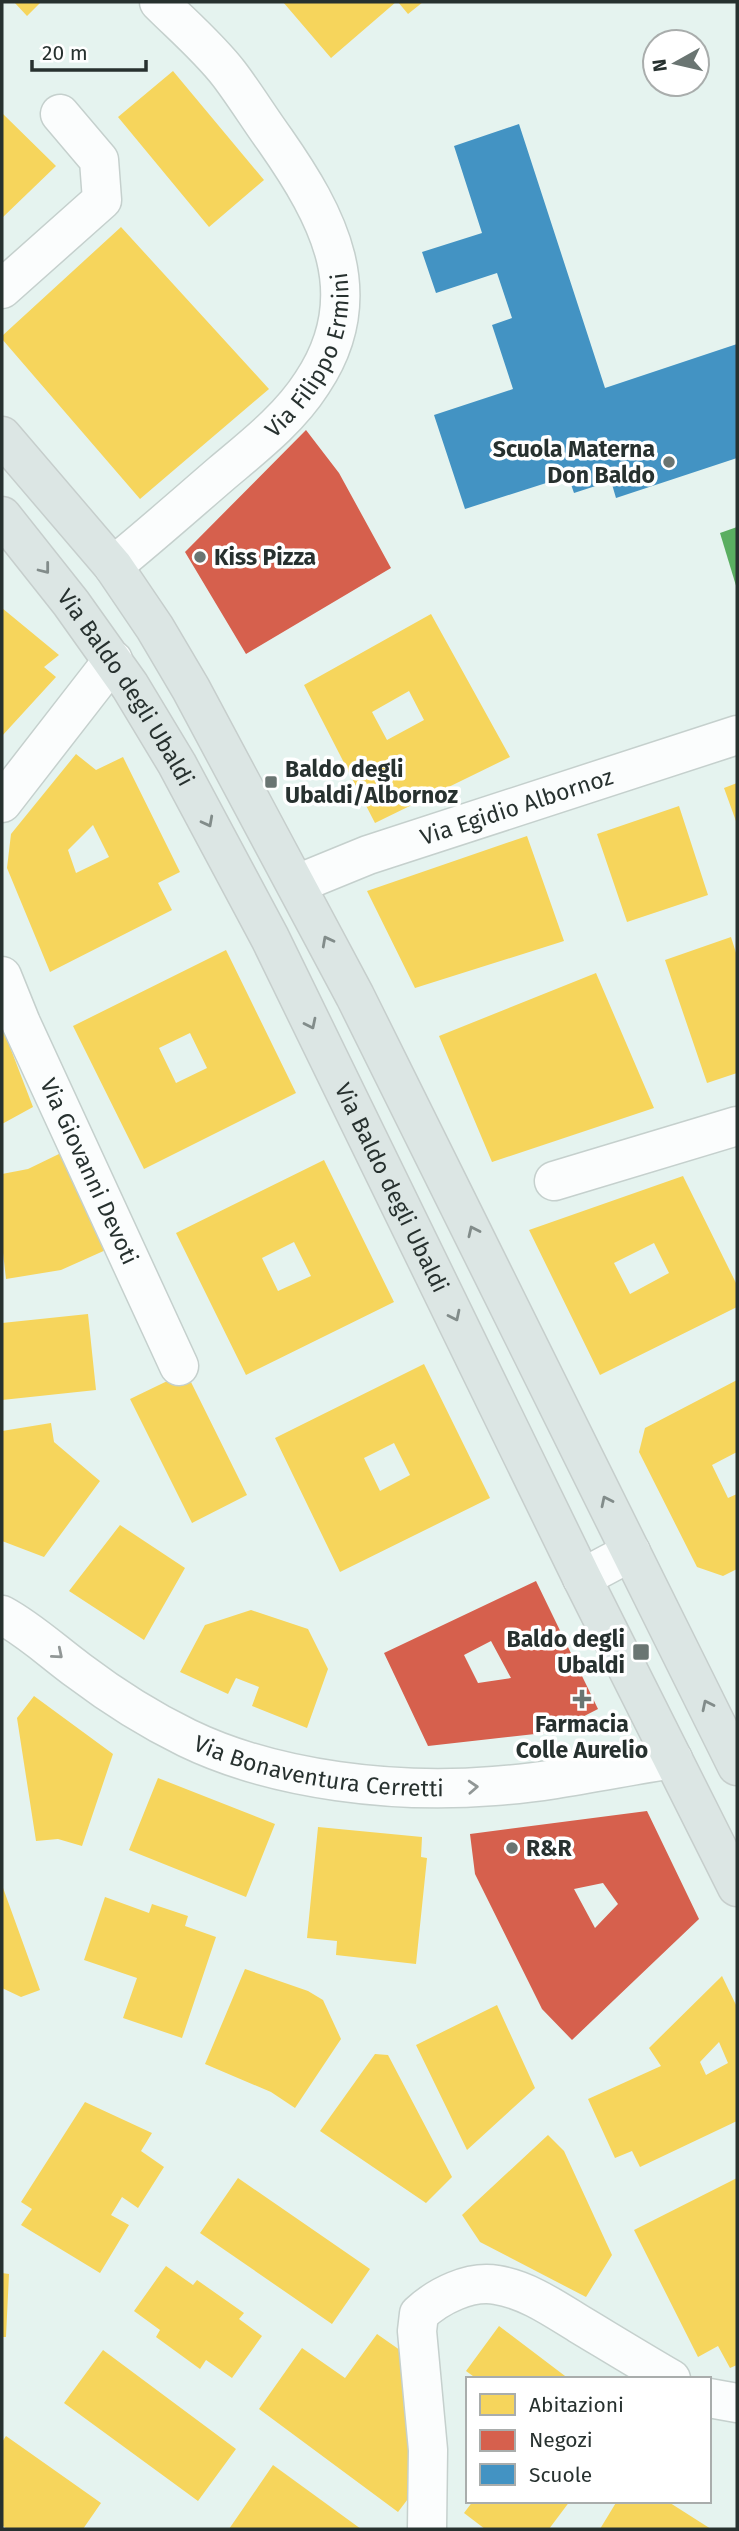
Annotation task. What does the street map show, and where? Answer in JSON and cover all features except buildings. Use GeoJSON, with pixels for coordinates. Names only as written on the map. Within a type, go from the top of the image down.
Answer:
{"type":"FeatureCollection","features":[{"type":"Feature","properties":{"kind":"main road"},"geometry":{"type":"LineString","coordinates":[[2,436],[113,566],[155,628],[191,689],[297,884],[465,1213],[737,1766]]}},
{"type":"Feature","properties":{"kind":"main road","name":"Via Baldo degli Ubaldi"},"geometry":{"type":"LineString","coordinates":[[2,516],[113,660],[177,764],[270,937],[582,1578],[737,1886]]}},
{"type":"Feature","properties":{"kind":"street","name":"Via Filippo Ermini"},"geometry":{"type":"LineString","coordinates":[[113,566],[260,441],[292,409],[328,356],[338,321],[341,285],[335,252],[306,186],[228,72],[159,2]]}},
{"type":"Feature","properties":{"kind":"street"},"geometry":{"type":"LineString","coordinates":[[2,289],[102,200],[99,160],[60,114]]}},
{"type":"Feature","properties":{"kind":"street"},"geometry":{"type":"LineString","coordinates":[[2,803],[113,660]]}},
{"type":"Feature","properties":{"kind":"street","name":"Via Egidio Albornoz"},"geometry":{"type":"LineString","coordinates":[[297,884],[368,855],[737,735]]}},
{"type":"Feature","properties":{"kind":"street","name":"Via Giovanni Devoti"},"geometry":{"type":"LineString","coordinates":[[2,976],[21,1023],[179,1366]]}},
{"type":"Feature","properties":{"kind":"street"},"geometry":{"type":"LineString","coordinates":[[554,1181],[737,1126]]}},
{"type":"Feature","properties":{"kind":"street"},"geometry":{"type":"LineString","coordinates":[[582,1578],[631,1552]]}},
{"type":"Feature","properties":{"kind":"street","name":"Via Bonaventura Cerretti"},"geometry":{"type":"LineString","coordinates":[[2,1615],[19,1624],[99,1686],[187,1738],[219,1752],[287,1771],[339,1781],[449,1789],[497,1786],[673,1759]]}},
{"type":"Feature","properties":{"kind":"street"},"geometry":{"type":"LineString","coordinates":[[427,2529],[428,2450],[416,2332],[419,2314],[442,2297],[478,2285],[495,2284],[521,2291],[544,2302],[668,2377]]}},
{"type":"Feature","properties":{"kind":"street"},"geometry":{"type":"LineString","coordinates":[[711,2398],[737,2403]]}},
{"type":"Feature","properties":{"kind":"place","name":"Scuola Materna Don Baldo"},"geometry":{"type":"Point","coordinates":[669,462]}},
{"type":"Feature","properties":{"kind":"place","name":"Kiss Pizza"},"geometry":{"type":"Point","coordinates":[200,557]}},
{"type":"Feature","properties":{"kind":"place","name":"Baldo degli Ubaldi/Albornoz"},"geometry":{"type":"Point","coordinates":[271,782]}},
{"type":"Feature","properties":{"kind":"place","name":"Baldo degli Ubaldi"},"geometry":{"type":"Point","coordinates":[641,1652]}},
{"type":"Feature","properties":{"kind":"place","name":"Farmacia Colle Aurelio"},"geometry":{"type":"Point","coordinates":[582,1699]}},
{"type":"Feature","properties":{"kind":"place","name":"R&R"},"geometry":{"type":"Point","coordinates":[512,1848]}}]}
